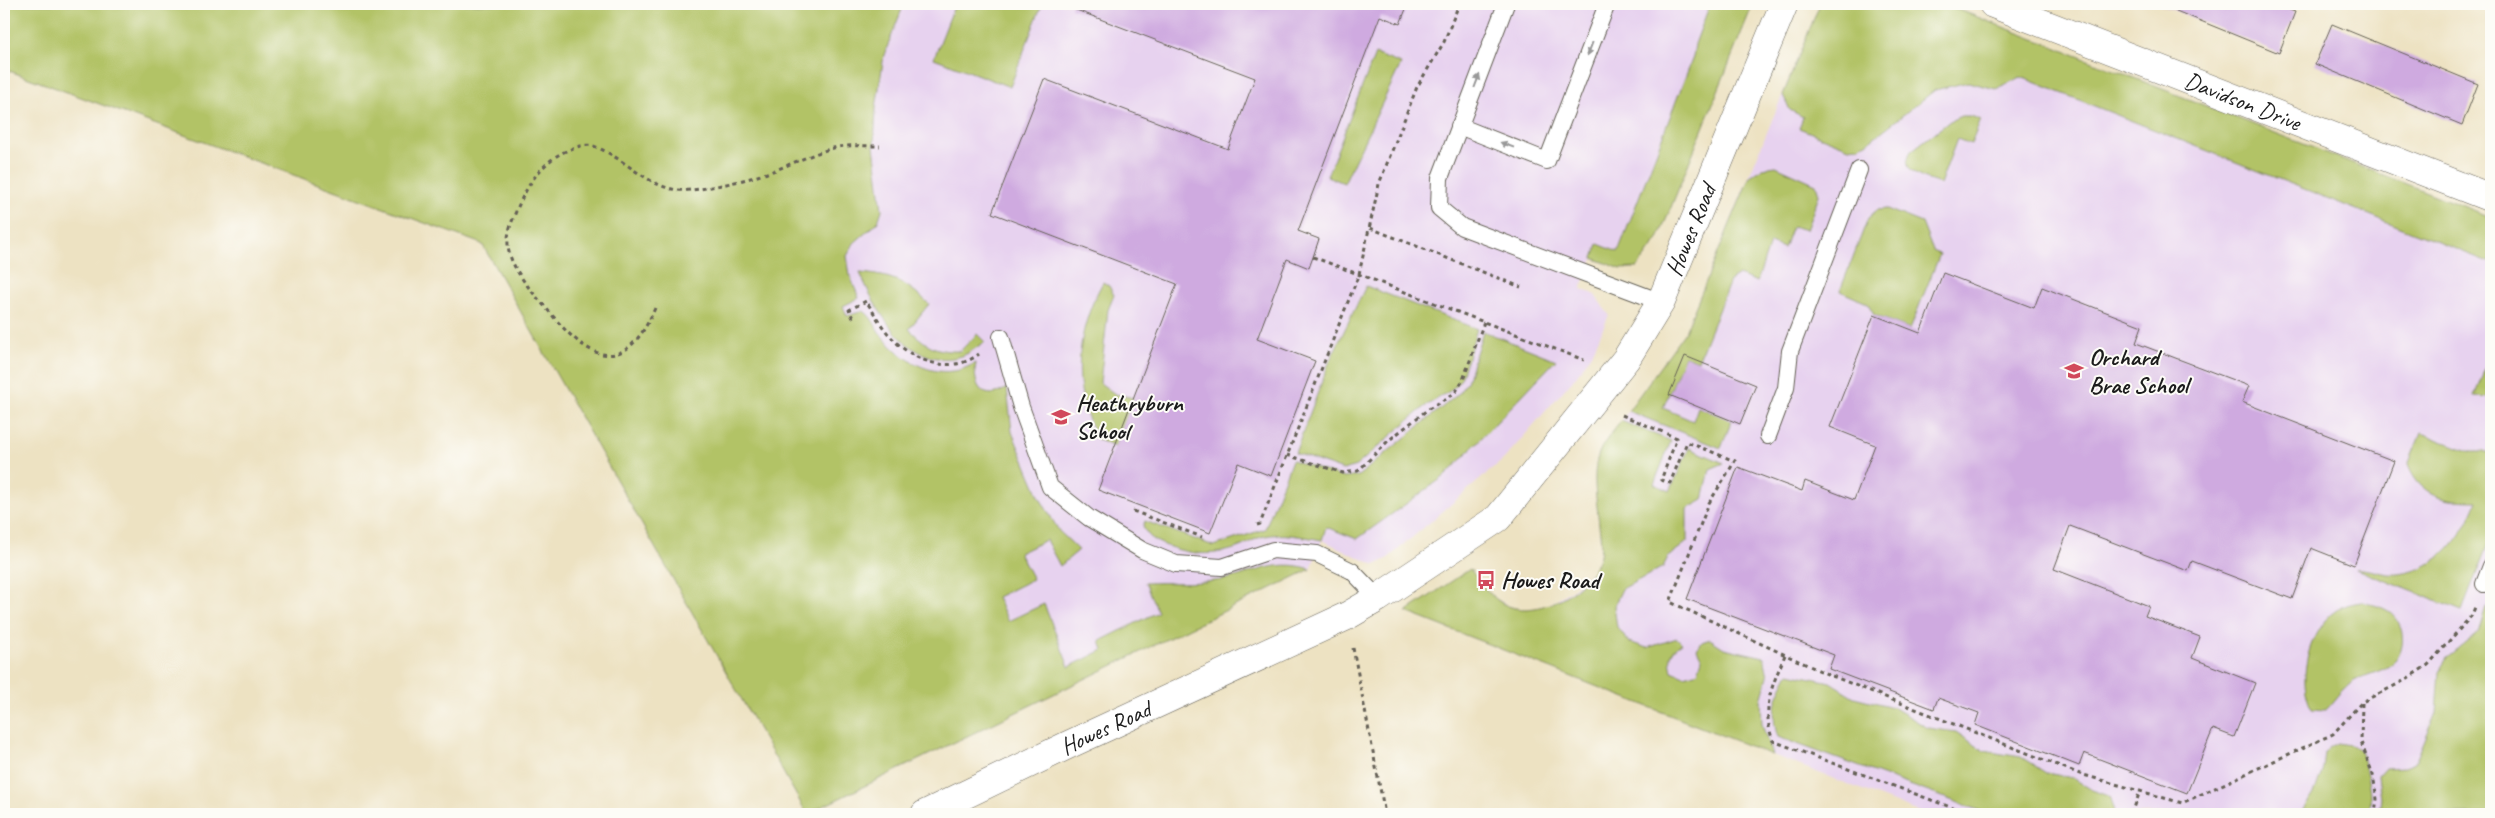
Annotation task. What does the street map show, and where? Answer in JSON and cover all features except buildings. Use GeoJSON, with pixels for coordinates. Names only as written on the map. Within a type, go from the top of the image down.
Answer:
{"type":"FeatureCollection","features":[{"type":"Feature","properties":{"kind":"street","name":"Howes Road"},"geometry":{"type":"LineString","coordinates":[[925,814],[1102,729],[1347,616],[1378,598],[1498,518],[1616,373],[1661,302],[1784,4]]}},
{"type":"Feature","properties":{"kind":"street","name":"Davidson Drive"},"geometry":{"type":"LineString","coordinates":[[1993,4],[2491,198]]}},
{"type":"Feature","properties":{"kind":"lane"},"geometry":{"type":"LineString","coordinates":[[1506,4],[1440,178],[1439,208],[1462,227],[1661,302]]}},
{"type":"Feature","properties":{"kind":"lane"},"geometry":{"type":"LineString","coordinates":[[1459,126],[1547,161],[1607,4]]}},
{"type":"Feature","properties":{"kind":"lane"},"geometry":{"type":"LineString","coordinates":[[1768,436],[1786,388],[1790,350],[1859,170]]}},
{"type":"Feature","properties":{"kind":"lane"},"geometry":{"type":"LineString","coordinates":[[1001,337],[1021,407],[1050,487],[1089,518],[1142,550],[1176,564],[1222,567],[1273,550],[1317,554],[1352,571],[1378,598]]}},
{"type":"Feature","properties":{"kind":"lane"},"geometry":{"type":"LineString","coordinates":[[2484,584],[2491,566]]}},
{"type":"Feature","properties":{"kind":"path"},"geometry":{"type":"LineString","coordinates":[[1250,528],[1260,524],[1360,274],[1379,184],[1414,96],[1444,42],[1459,4]]}},
{"type":"Feature","properties":{"kind":"path"},"geometry":{"type":"LineString","coordinates":[[655,308],[645,331],[631,346],[616,354],[599,355],[585,348],[568,334],[518,271],[508,246],[509,227],[527,185],[554,157],[572,147],[594,146],[648,179],[669,188],[689,191],[766,174],[839,147],[880,146]]}},
{"type":"Feature","properties":{"kind":"path"},"geometry":{"type":"LineString","coordinates":[[1370,228],[1521,287]]}},
{"type":"Feature","properties":{"kind":"path"},"geometry":{"type":"LineString","coordinates":[[1313,257],[1616,373]]}},
{"type":"Feature","properties":{"kind":"path"},"geometry":{"type":"LineString","coordinates":[[853,318],[848,310],[866,301],[893,340],[918,359],[947,366],[974,358],[1001,337]]}},
{"type":"Feature","properties":{"kind":"path"},"geometry":{"type":"LineString","coordinates":[[1287,455],[1343,474],[1358,471],[1388,441],[1427,410],[1454,393],[1463,380],[1484,322]]}},
{"type":"Feature","properties":{"kind":"path"},"geometry":{"type":"LineString","coordinates":[[1592,402],[1677,438],[1661,480],[1670,483],[1687,442],[1735,462],[1709,503],[1670,602],[1836,678],[2080,774],[2182,803],[2333,734],[2362,702],[2400,683],[2428,665],[2472,615],[2484,584]]}},
{"type":"Feature","properties":{"kind":"path"},"geometry":{"type":"LineString","coordinates":[[1125,508],[1204,538]]}},
{"type":"Feature","properties":{"kind":"path"},"geometry":{"type":"LineString","coordinates":[[1347,616],[1385,814]]}},
{"type":"Feature","properties":{"kind":"path"},"geometry":{"type":"LineString","coordinates":[[1785,655],[1768,696],[1767,726],[1773,741],[1969,814]]}},
{"type":"Feature","properties":{"kind":"path"},"geometry":{"type":"LineString","coordinates":[[2362,702],[2361,742],[2373,775],[2377,799],[2375,814]]}},
{"type":"Feature","properties":{"kind":"path"},"geometry":{"type":"LineString","coordinates":[[2132,814],[2140,791]]}},
{"type":"Feature","properties":{"kind":"shaded area","name":"Heathryburn School"},"geometry":{"type":"Polygon","coordinates":[[[577,4],[1753,4],[1659,237],[1637,268],[1621,269],[1593,259],[1581,289],[1594,294],[1609,315],[1593,351],[1577,375],[1504,459],[1387,559],[1375,565],[1322,540],[1311,569],[808,814],[482,244],[577,4]]]}},
{"type":"Feature","properties":{"kind":"shaded area","name":"Orchard Brae School"},"geometry":{"type":"Polygon","coordinates":[[[1822,4],[1944,4],[2491,217],[2491,760],[2469,814],[1924,814],[1406,612],[1470,569],[1493,597],[1509,606],[1526,610],[1543,607],[1557,599],[1573,589],[1594,569],[1601,552],[1595,474],[1599,452],[1685,332],[1819,6],[1822,4]]]}},
{"type":"Feature","properties":{"kind":"green space"},"geometry":{"type":"Polygon","coordinates":[[[4,4],[904,4],[884,55],[876,108],[874,146],[882,210],[878,222],[854,243],[847,256],[850,276],[859,298],[843,306],[847,316],[863,311],[866,313],[880,333],[896,350],[923,367],[932,370],[953,371],[976,363],[976,379],[981,390],[992,394],[1007,388],[1012,432],[1040,498],[1059,531],[1079,550],[1060,566],[1046,540],[1019,553],[1033,579],[997,597],[1008,621],[1044,604],[1069,667],[1103,650],[1100,641],[1158,612],[1145,583],[1214,581],[1273,566],[1285,565],[1311,569],[807,814],[482,244],[4,69],[4,4]]]}},
{"type":"Feature","properties":{"kind":"green space"},"geometry":{"type":"Polygon","coordinates":[[[955,4],[1042,4],[1010,87],[934,58],[955,4]]]}},
{"type":"Feature","properties":{"kind":"green space"},"geometry":{"type":"Polygon","coordinates":[[[1710,4],[1753,4],[1659,237],[1637,268],[1621,269],[1593,258],[1598,244],[1618,252],[1693,57],[1695,44],[1710,4]]]}},
{"type":"Feature","properties":{"kind":"green space"},"geometry":{"type":"Polygon","coordinates":[[[1822,4],[1944,4],[2491,217],[2491,263],[2021,77],[1996,89],[1968,82],[1935,90],[1867,143],[1849,148],[1799,128],[1803,117],[1790,110],[1783,95],[1819,6],[1822,4]]]}},
{"type":"Feature","properties":{"kind":"green space"},"geometry":{"type":"Polygon","coordinates":[[[1375,54],[1401,64],[1344,183],[1327,176],[1375,54]]]}},
{"type":"Feature","properties":{"kind":"green space"},"geometry":{"type":"Polygon","coordinates":[[[1961,116],[1971,116],[1981,120],[1971,144],[1957,139],[1940,184],[1920,177],[1910,170],[1908,158],[1911,151],[1950,121],[1961,116]]]}},
{"type":"Feature","properties":{"kind":"green space"},"geometry":{"type":"Polygon","coordinates":[[[1776,166],[1816,184],[1819,195],[1806,230],[1792,226],[1784,248],[1770,243],[1757,282],[1739,275],[1730,281],[1698,361],[1685,356],[1663,408],[1693,421],[1698,407],[1732,420],[1721,448],[1628,411],[1685,332],[1750,176],[1763,168],[1776,166]]]}},
{"type":"Feature","properties":{"kind":"green space"},"geometry":{"type":"Polygon","coordinates":[[[1887,209],[1922,223],[1933,251],[1940,254],[1910,329],[1874,315],[1867,303],[1840,291],[1868,218],[1877,210],[1887,209]]]}},
{"type":"Feature","properties":{"kind":"green space"},"geometry":{"type":"Polygon","coordinates":[[[860,273],[898,281],[913,290],[929,304],[909,329],[932,347],[960,351],[977,334],[985,342],[962,356],[943,359],[927,355],[911,347],[886,321],[860,273]]]}},
{"type":"Feature","properties":{"kind":"green space"},"geometry":{"type":"Polygon","coordinates":[[[1103,282],[1109,286],[1114,295],[1108,310],[1100,383],[1115,394],[1134,398],[1115,447],[1098,440],[1089,421],[1080,381],[1082,341],[1086,321],[1103,282]]]}},
{"type":"Feature","properties":{"kind":"green space"},"geometry":{"type":"Polygon","coordinates":[[[1366,286],[1477,329],[1461,379],[1450,391],[1424,407],[1356,466],[1343,470],[1295,453],[1330,360],[1366,286]]]}},
{"type":"Feature","properties":{"kind":"green space"},"geometry":{"type":"Polygon","coordinates":[[[1483,331],[1556,360],[1445,476],[1357,539],[1326,527],[1322,540],[1294,535],[1272,535],[1261,537],[1228,551],[1203,554],[1178,550],[1154,540],[1145,531],[1143,527],[1145,521],[1214,546],[1265,529],[1292,460],[1344,478],[1358,476],[1457,395],[1467,382],[1483,331]]]}},
{"type":"Feature","properties":{"kind":"green space"},"geometry":{"type":"Polygon","coordinates":[[[2491,353],[2491,397],[2474,396],[2491,353]]]}},
{"type":"Feature","properties":{"kind":"green space"},"geometry":{"type":"Polygon","coordinates":[[[1621,421],[1671,441],[1654,484],[1670,491],[1689,448],[1724,463],[1710,469],[1703,500],[1687,509],[1687,542],[1668,557],[1663,567],[1622,589],[1614,606],[1617,627],[1629,642],[1647,648],[1677,638],[1682,643],[1675,648],[1671,655],[1671,666],[1672,671],[1684,676],[1698,672],[1702,659],[1697,649],[1702,642],[1710,639],[1724,648],[1764,657],[1768,676],[1761,700],[1762,724],[1772,755],[1406,612],[1470,569],[1496,599],[1508,606],[1521,609],[1549,604],[1576,589],[1595,567],[1600,555],[1601,540],[1595,488],[1595,470],[1603,445],[1621,421]]]}},
{"type":"Feature","properties":{"kind":"green space"},"geometry":{"type":"Polygon","coordinates":[[[2421,433],[2471,452],[2491,452],[2491,536],[2462,611],[2356,569],[2399,574],[2427,566],[2448,549],[2465,527],[2477,501],[2455,500],[2435,495],[2419,484],[2413,476],[2408,465],[2421,433]]]}},
{"type":"Feature","properties":{"kind":"green space"},"geometry":{"type":"Polygon","coordinates":[[[2361,602],[2383,608],[2395,617],[2402,635],[2399,655],[2395,661],[2385,668],[2350,684],[2326,710],[2312,709],[2307,697],[2305,683],[2309,653],[2314,638],[2321,625],[2331,614],[2344,606],[2361,602]]]}},
{"type":"Feature","properties":{"kind":"green space"},"geometry":{"type":"Polygon","coordinates":[[[2486,607],[2491,609],[2491,814],[2379,814],[2381,798],[2378,776],[2385,768],[2405,767],[2415,763],[2436,713],[2439,671],[2447,658],[2478,633],[2486,607]]]}},
{"type":"Feature","properties":{"kind":"green space"},"geometry":{"type":"Polygon","coordinates":[[[1789,673],[1830,682],[1854,697],[1893,707],[1928,728],[1956,732],[1984,751],[2021,757],[2046,773],[2073,778],[2092,790],[2109,796],[2115,814],[1989,814],[1778,737],[1775,728],[1774,712],[1778,696],[1789,673]]]}},
{"type":"Feature","properties":{"kind":"green space"},"geometry":{"type":"Polygon","coordinates":[[[2338,743],[2350,745],[2360,751],[2368,782],[2370,814],[2303,814],[2314,794],[2323,768],[2325,754],[2330,747],[2338,743]]]}},
{"type":"Feature","properties":{"kind":"place","name":"Orchard Brae School"},"geometry":{"type":"Point","coordinates":[2074,371]}},
{"type":"Feature","properties":{"kind":"place","name":"Heathryburn School"},"geometry":{"type":"Point","coordinates":[1061,417]}},
{"type":"Feature","properties":{"kind":"place","name":"Howes Road"},"geometry":{"type":"Point","coordinates":[1486,580]}}]}
